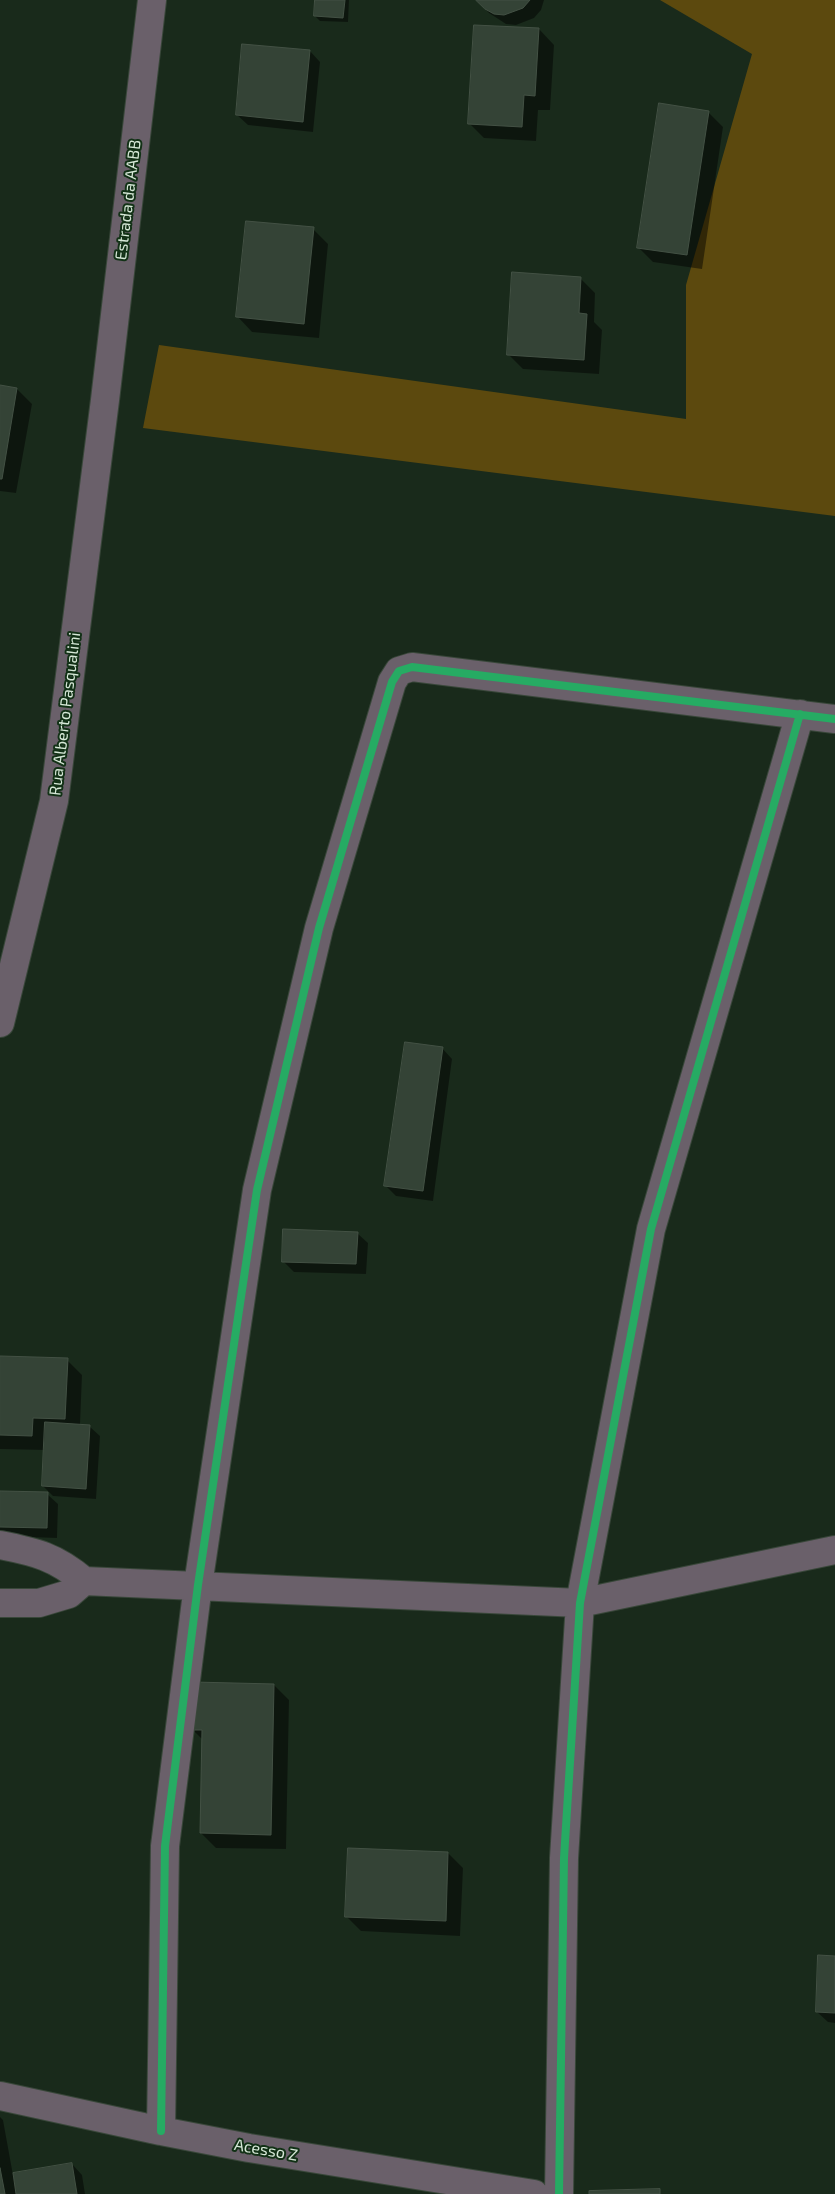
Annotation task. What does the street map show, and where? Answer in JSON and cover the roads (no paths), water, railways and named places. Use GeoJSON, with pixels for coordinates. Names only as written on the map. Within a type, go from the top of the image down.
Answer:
{"type":"FeatureCollection","features":[{"type":"Feature","properties":{"kind":"street","name":"Estrada da AABB"},"geometry":{"type":"LineString","coordinates":[[105,400],[152,0]]}},
{"type":"Feature","properties":{"kind":"street","name":"Rua Alberto Pasqualini"},"geometry":{"type":"LineString","coordinates":[[0,1023],[54,801],[105,400]]}},
{"type":"Feature","properties":{"kind":"street"},"geometry":{"type":"LineString","coordinates":[[161,2131],[165,1846],[198,1585],[257,1190],[319,928],[392,682],[399,671],[412,666],[835,719]]}},
{"type":"Feature","properties":{"kind":"street"},"geometry":{"type":"LineString","coordinates":[[560,2194],[564,1858],[580,1603],[651,1229],[800,714]]}},
{"type":"Feature","properties":{"kind":"street"},"geometry":{"type":"LineString","coordinates":[[0,1545],[50,1558],[66,1565],[84,1581],[580,1603],[835,1550]]}},
{"type":"Feature","properties":{"kind":"street"},"geometry":{"type":"LineString","coordinates":[[0,1603],[39,1603],[70,1594],[84,1581]]}},
{"type":"Feature","properties":{"kind":"street","name":"Acesso Z"},"geometry":{"type":"LineString","coordinates":[[0,2096],[249,2148],[534,2194]]}}]}
